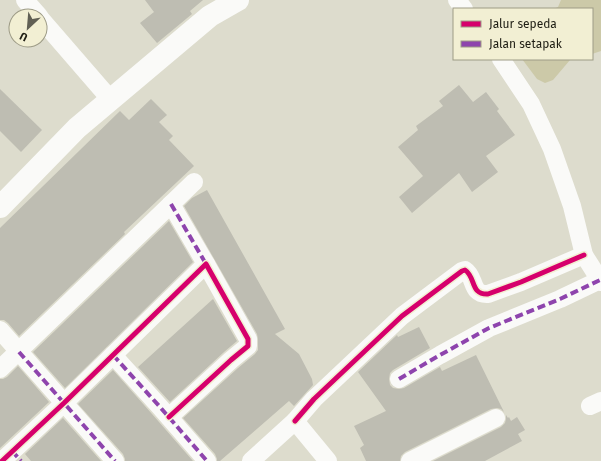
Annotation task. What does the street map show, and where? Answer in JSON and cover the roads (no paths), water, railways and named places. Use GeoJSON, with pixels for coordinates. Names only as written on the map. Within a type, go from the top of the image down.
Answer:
{"type":"FeatureCollection","features":[{"type":"Feature","properties":{"kind":"street"},"geometry":{"type":"LineString","coordinates":[[25,0],[32,8]]}},
{"type":"Feature","properties":{"kind":"street"},"geometry":{"type":"LineString","coordinates":[[0,207],[77,128],[210,16],[238,0]]}},
{"type":"Feature","properties":{"kind":"street"},"geometry":{"type":"LineString","coordinates":[[457,0],[463,8]]}},
{"type":"Feature","properties":{"kind":"street"},"geometry":{"type":"LineString","coordinates":[[48,27],[111,100]]}},
{"type":"Feature","properties":{"kind":"street"},"geometry":{"type":"LineString","coordinates":[[399,379],[489,328],[600,281],[584,255],[572,206],[552,149],[531,104],[502,60]]}},
{"type":"Feature","properties":{"kind":"street"},"geometry":{"type":"LineString","coordinates":[[0,369],[194,182]]}},
{"type":"Feature","properties":{"kind":"street"},"geometry":{"type":"LineString","coordinates":[[169,417],[230,360],[248,346],[248,339],[172,204]]}},
{"type":"Feature","properties":{"kind":"street"},"geometry":{"type":"LineString","coordinates":[[251,461],[295,421],[314,399],[402,316],[462,271],[465,270],[469,272],[477,291],[482,294],[488,294],[521,282],[584,255]]}},
{"type":"Feature","properties":{"kind":"street"},"geometry":{"type":"LineString","coordinates":[[12,458],[64,403],[206,264]]}},
{"type":"Feature","properties":{"kind":"street"},"geometry":{"type":"LineString","coordinates":[[0,330],[115,461]]}},
{"type":"Feature","properties":{"kind":"street"},"geometry":{"type":"LineString","coordinates":[[113,355],[207,461]]}},
{"type":"Feature","properties":{"kind":"street"},"geometry":{"type":"LineString","coordinates":[[410,461],[496,418]]}},
{"type":"Feature","properties":{"kind":"street"},"geometry":{"type":"LineString","coordinates":[[295,421],[328,461]]}}]}
